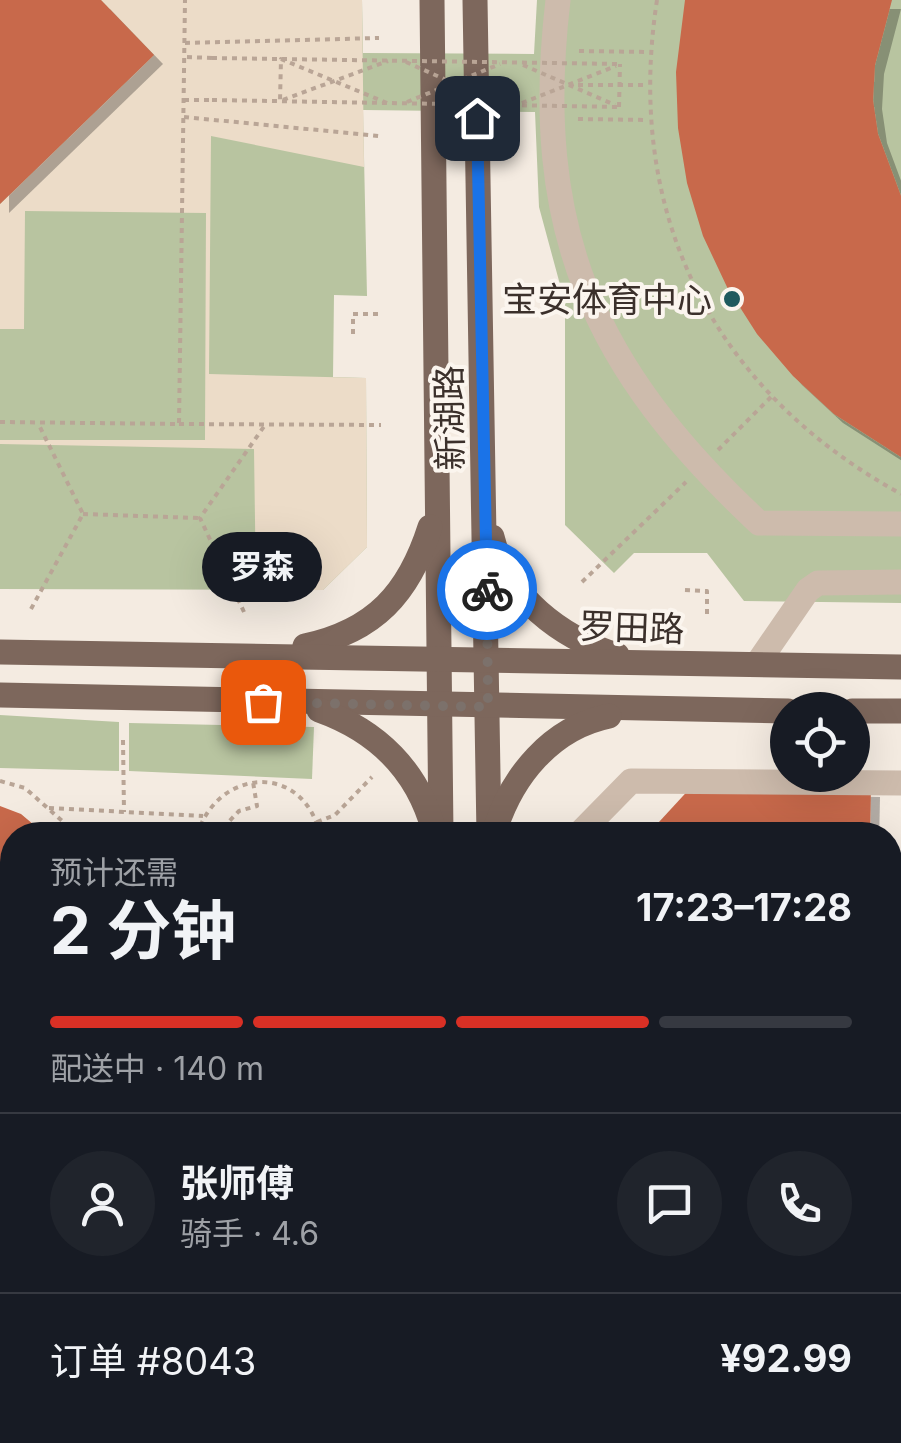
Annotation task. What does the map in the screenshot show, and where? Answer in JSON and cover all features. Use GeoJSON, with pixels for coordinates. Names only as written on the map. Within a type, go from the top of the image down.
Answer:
{"type":"FeatureCollection","features":[{"type":"Feature","properties":{"kind":"main road","name":"新湖路"},"geometry":{"type":"LineString","coordinates":[[432,0],[438,822]]}},
{"type":"Feature","properties":{"kind":"main road","name":"新湖路"},"geometry":{"type":"LineString","coordinates":[[475,0],[492,822]]}},
{"type":"Feature","properties":{"kind":"main road"},"geometry":{"type":"LineString","coordinates":[[266,654],[330,640],[384,612],[415,569],[437,503]]}},
{"type":"Feature","properties":{"kind":"main road"},"geometry":{"type":"LineString","coordinates":[[486,512],[496,552],[534,608],[592,647],[646,663]]}},
{"type":"Feature","properties":{"kind":"main road","name":"罗田路"},"geometry":{"type":"LineString","coordinates":[[0,652],[901,667]]}},
{"type":"Feature","properties":{"kind":"main road"},"geometry":{"type":"LineString","coordinates":[[0,695],[770,710]]}},
{"type":"Feature","properties":{"kind":"main road"},"geometry":{"type":"LineString","coordinates":[[300,703],[358,728],[394,754],[420,790],[433,822]]}},
{"type":"Feature","properties":{"kind":"main road"},"geometry":{"type":"LineString","coordinates":[[497,822],[503,805],[540,753],[593,720],[640,710]]}},
{"type":"Feature","properties":{"kind":"main road"},"geometry":{"type":"LineString","coordinates":[[870,711],[901,711]]}},
{"type":"Feature","properties":{"kind":"street"},"geometry":{"type":"LineString","coordinates":[[558,0],[552,50],[555,181],[581,279],[613,350],[660,421],[700,468],[759,524],[901,524]]}},
{"type":"Feature","properties":{"kind":"street"},"geometry":{"type":"LineString","coordinates":[[757,664],[808,590],[818,583],[901,582]]}},
{"type":"Feature","properties":{"kind":"street"},"geometry":{"type":"LineString","coordinates":[[591,822],[630,781],[901,783]]}},
{"type":"Feature","properties":{"kind":"path"},"geometry":{"type":"LineString","coordinates":[[179,424],[185,0]]}},
{"type":"Feature","properties":{"kind":"path"},"geometry":{"type":"LineString","coordinates":[[657,0],[647,85],[654,169],[673,240],[703,306],[744,367],[793,421],[850,466],[901,494]]}},
{"type":"Feature","properties":{"kind":"path"},"geometry":{"type":"LineString","coordinates":[[185,43],[379,38]]}},
{"type":"Feature","properties":{"kind":"path"},"geometry":{"type":"LineString","coordinates":[[552,50],[649,52]]}},
{"type":"Feature","properties":{"kind":"path"},"geometry":{"type":"LineString","coordinates":[[184,57],[620,64]]}},
{"type":"Feature","properties":{"kind":"path"},"geometry":{"type":"LineString","coordinates":[[280,59],[387,103]]}},
{"type":"Feature","properties":{"kind":"path"},"geometry":{"type":"LineString","coordinates":[[280,59],[280,101]]}},
{"type":"Feature","properties":{"kind":"path"},"geometry":{"type":"LineString","coordinates":[[280,101],[388,61]]}},
{"type":"Feature","properties":{"kind":"path"},"geometry":{"type":"LineString","coordinates":[[402,61],[502,105]]}},
{"type":"Feature","properties":{"kind":"path"},"geometry":{"type":"LineString","coordinates":[[402,103],[503,63]]}},
{"type":"Feature","properties":{"kind":"path"},"geometry":{"type":"LineString","coordinates":[[517,63],[620,107]]}},
{"type":"Feature","properties":{"kind":"path"},"geometry":{"type":"LineString","coordinates":[[517,105],[620,64]]}},
{"type":"Feature","properties":{"kind":"path"},"geometry":{"type":"LineString","coordinates":[[620,64],[620,107]]}},
{"type":"Feature","properties":{"kind":"path"},"geometry":{"type":"LineString","coordinates":[[568,85],[647,85]]}},
{"type":"Feature","properties":{"kind":"path"},"geometry":{"type":"LineString","coordinates":[[184,100],[620,107]]}},
{"type":"Feature","properties":{"kind":"path"},"geometry":{"type":"LineString","coordinates":[[184,116],[378,136]]}},
{"type":"Feature","properties":{"kind":"path"},"geometry":{"type":"LineString","coordinates":[[551,118],[648,120]]}},
{"type":"Feature","properties":{"kind":"path"},"geometry":{"type":"LineString","coordinates":[[353,334],[353,314],[380,314]]}},
{"type":"Feature","properties":{"kind":"path"},"geometry":{"type":"LineString","coordinates":[[582,582],[771,397]]}},
{"type":"Feature","properties":{"kind":"path"},"geometry":{"type":"LineString","coordinates":[[0,422],[381,425]]}},
{"type":"Feature","properties":{"kind":"path"},"geometry":{"type":"LineString","coordinates":[[38,422],[83,514]]}},
{"type":"Feature","properties":{"kind":"path"},"geometry":{"type":"LineString","coordinates":[[200,518],[265,425]]}},
{"type":"Feature","properties":{"kind":"path"},"geometry":{"type":"LineString","coordinates":[[83,514],[200,518]]}},
{"type":"Feature","properties":{"kind":"path"},"geometry":{"type":"LineString","coordinates":[[31,609],[83,514]]}},
{"type":"Feature","properties":{"kind":"path"},"geometry":{"type":"LineString","coordinates":[[200,518],[244,612]]}},
{"type":"Feature","properties":{"kind":"path"},"geometry":{"type":"LineString","coordinates":[[685,590],[706,591],[706,618]]}},
{"type":"Feature","properties":{"kind":"path"},"geometry":{"type":"LineString","coordinates":[[124,740],[124,812]]}},
{"type":"Feature","properties":{"kind":"path"},"geometry":{"type":"LineString","coordinates":[[201,822],[215,799],[233,787],[253,782],[292,791],[317,822],[336,815],[372,777]]}},
{"type":"Feature","properties":{"kind":"path"},"geometry":{"type":"LineString","coordinates":[[0,781],[25,788],[64,822]]}},
{"type":"Feature","properties":{"kind":"path"},"geometry":{"type":"LineString","coordinates":[[227,822],[232,816],[258,806],[253,782]]}},
{"type":"Feature","properties":{"kind":"path"},"geometry":{"type":"LineString","coordinates":[[48,808],[203,816]]}},
{"type":"Feature","properties":{"kind":"green space","name":"宝安体育中心"},"geometry":{"type":"Polygon","coordinates":[[[0,0],[362,0],[363,53],[534,54],[537,0],[901,0],[901,603],[744,601],[707,553],[634,553],[614,573],[565,525],[565,303],[539,207],[535,112],[363,110],[367,296],[334,295],[333,377],[366,378],[367,547],[323,590],[0,589],[0,0]]]}},
{"type":"Feature","properties":{"kind":"green space"},"geometry":{"type":"Polygon","coordinates":[[[0,715],[119,722],[119,771],[0,768],[0,715]]]}},
{"type":"Feature","properties":{"kind":"green space"},"geometry":{"type":"Polygon","coordinates":[[[129,723],[314,727],[312,779],[129,771],[129,723]]]}},
{"type":"Feature","properties":{"kind":"shaded area"},"geometry":{"type":"Polygon","coordinates":[[[101,0],[362,0],[364,167],[211,136],[209,374],[366,378],[367,547],[323,590],[256,591],[254,449],[0,444],[0,440],[205,440],[206,213],[25,211],[24,329],[0,329],[0,204],[154,55],[101,0]]]}},
{"type":"Feature","properties":{"kind":"building"},"geometry":{"type":"Polygon","coordinates":[[[0,0],[101,0],[154,55],[0,204],[0,0]]]}},
{"type":"Feature","properties":{"kind":"building"},"geometry":{"type":"Polygon","coordinates":[[[685,0],[892,0],[875,65],[873,100],[878,134],[901,196],[901,457],[834,414],[793,376],[757,334],[727,287],[703,236],[687,183],[678,128],[676,72],[685,0]]]}},
{"type":"Feature","properties":{"kind":"building"},"geometry":{"type":"Polygon","coordinates":[[[694,784],[770,786],[770,792],[870,792],[871,788],[870,822],[659,822],[694,784]]]}},
{"type":"Feature","properties":{"kind":"building"},"geometry":{"type":"Polygon","coordinates":[[[0,806],[31,822],[0,822],[0,806]]]}},
{"type":"Feature","properties":{"kind":"way so far"},"geometry":{"type":"LineString","coordinates":[[263,702],[488,707],[487,590]]}},
{"type":"Feature","properties":{"kind":"place","name":"宝安体育中心"},"geometry":{"type":"Point","coordinates":[732,299]}},
{"type":"Feature","properties":{"kind":"place","name":"罗森"},"geometry":{"type":"Point","coordinates":[263,702]}},
{"type":"Feature","properties":{"kind":"route"},"geometry":{"type":"LineString","coordinates":[[477,118],[487,590]]}}]}
